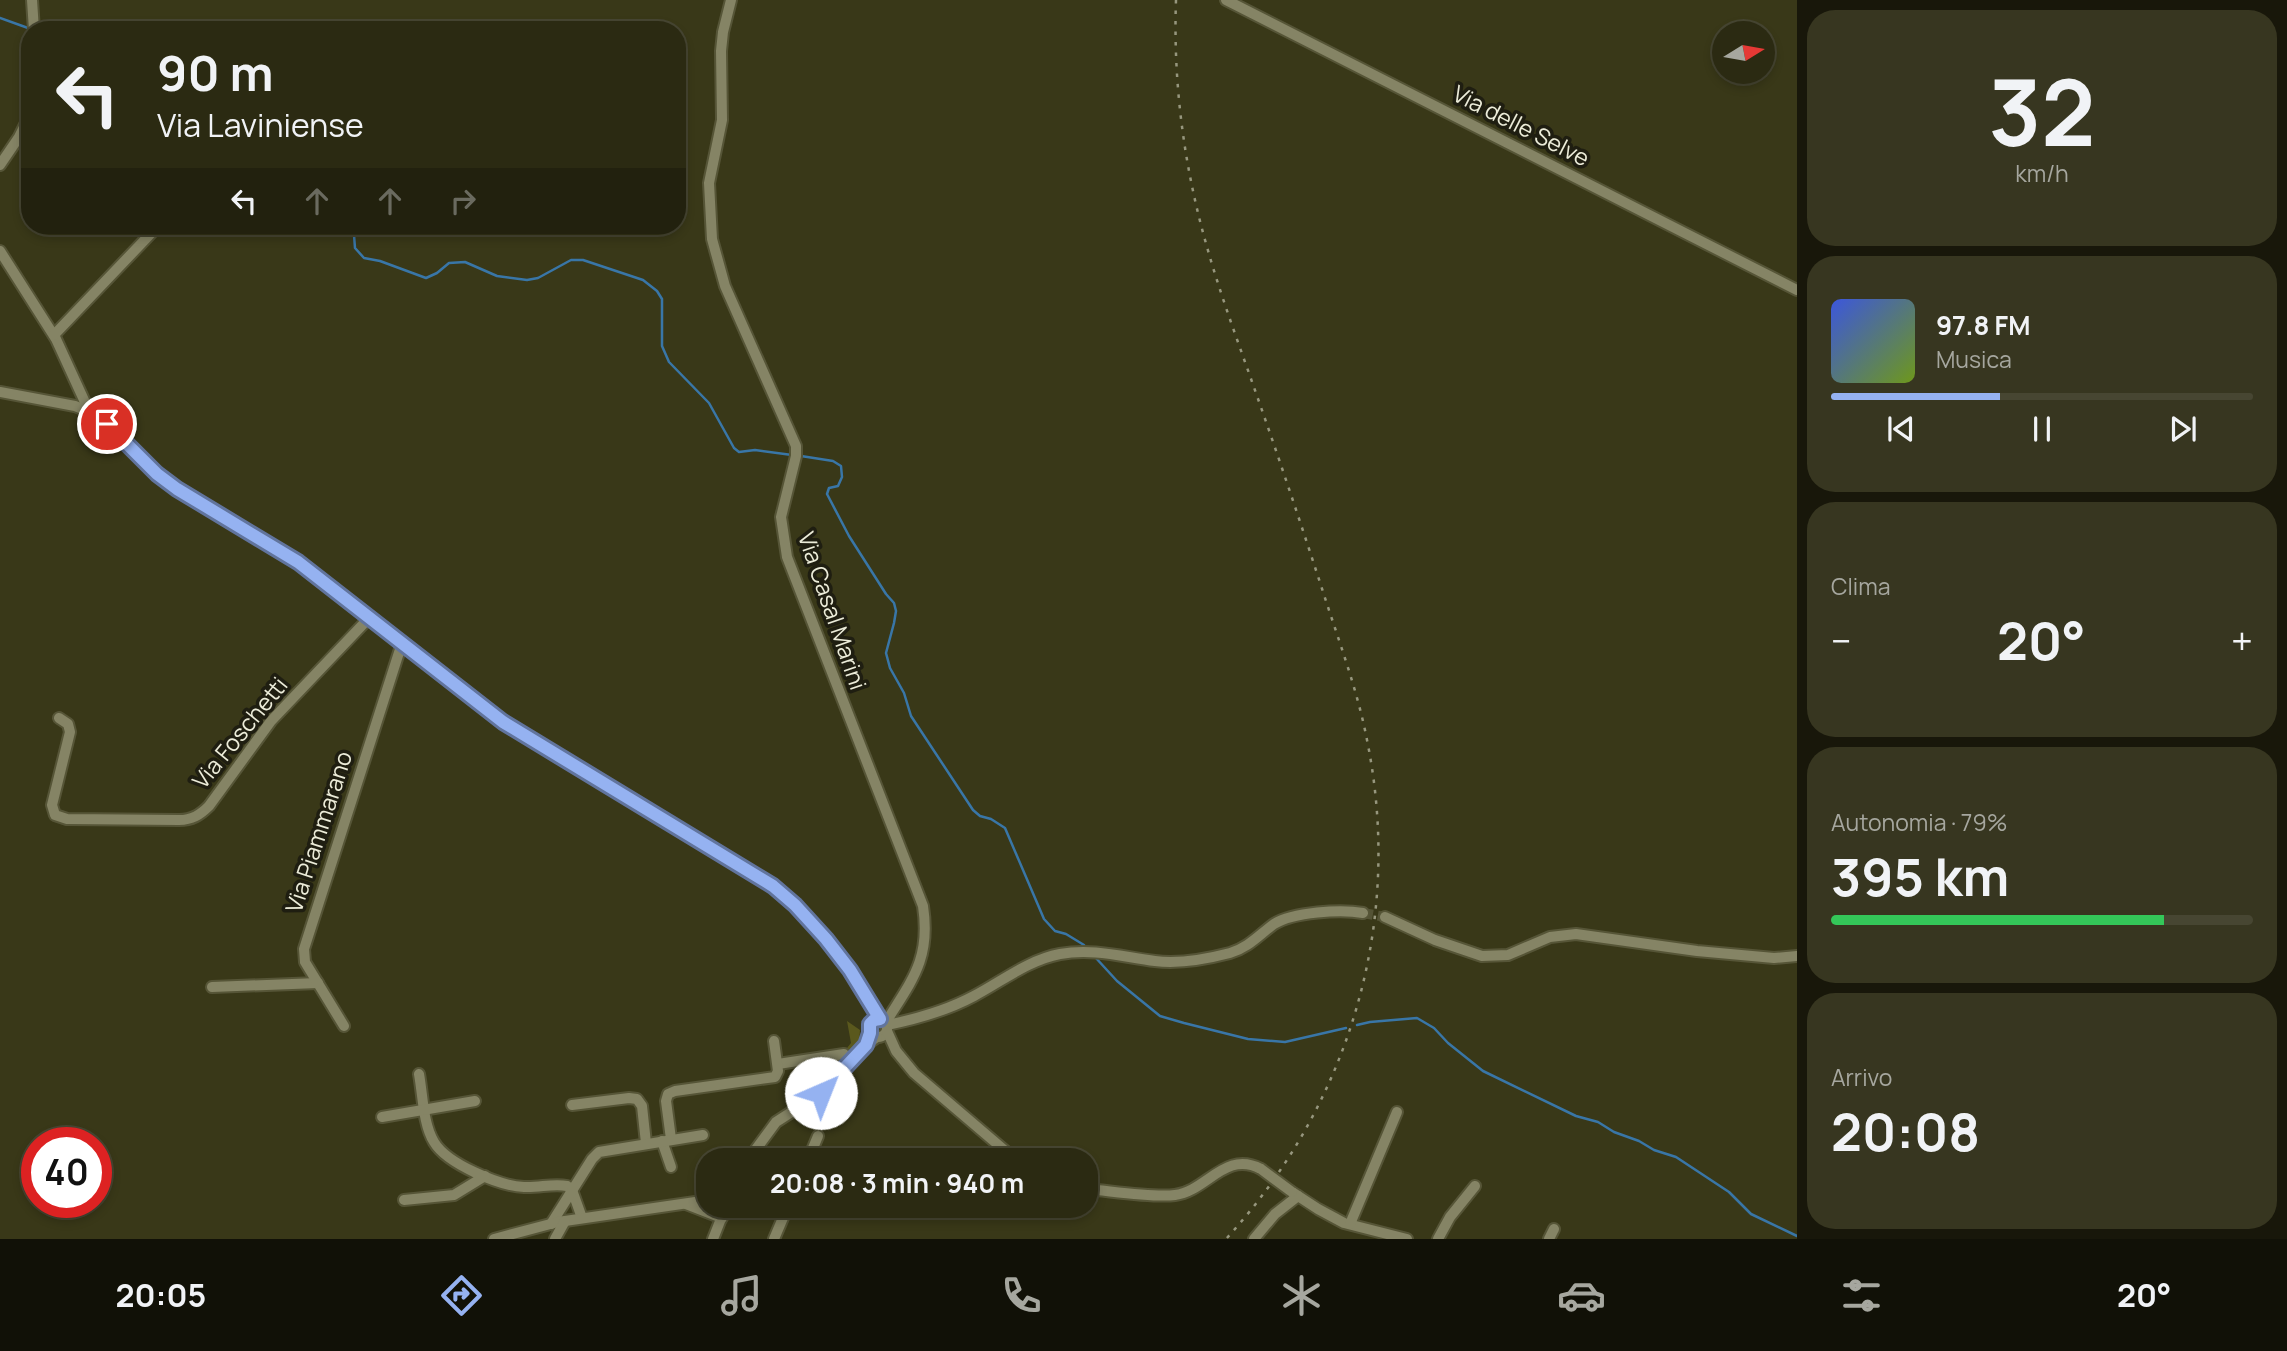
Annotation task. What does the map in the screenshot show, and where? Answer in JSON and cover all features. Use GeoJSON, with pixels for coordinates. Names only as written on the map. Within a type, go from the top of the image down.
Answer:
{"type":"FeatureCollection","features":[{"type":"Feature","properties":{"kind":"street"},"geometry":{"type":"LineString","coordinates":[[32,0],[33,21]]}},
{"type":"Feature","properties":{"kind":"street","name":"Via Casal Marini"},"geometry":{"type":"LineString","coordinates":[[731,0],[721,45],[722,120],[709,183],[712,239],[725,286],[796,446],[781,517],[787,557],[923,906],[926,934],[921,962],[880,1028]]}},
{"type":"Feature","properties":{"kind":"street","name":"Via delle Selve"},"geometry":{"type":"LineString","coordinates":[[1226,0],[1797,290]]}},
{"type":"Feature","properties":{"kind":"street"},"geometry":{"type":"LineString","coordinates":[[0,165],[21,133]]}},
{"type":"Feature","properties":{"kind":"street"},"geometry":{"type":"LineString","coordinates":[[54,335],[149,235]]}},
{"type":"Feature","properties":{"kind":"street"},"geometry":{"type":"LineString","coordinates":[[0,251],[54,335],[89,411]]}},
{"type":"Feature","properties":{"kind":"street"},"geometry":{"type":"LineString","coordinates":[[0,392],[89,411],[113,429],[157,474],[177,489],[281,551],[527,738],[773,886],[821,932],[850,970],[870,1003],[880,1028],[896,1051],[918,1076],[1002,1148]]}},
{"type":"Feature","properties":{"kind":"street","name":"Via Foschetti"},"geometry":{"type":"LineString","coordinates":[[59,718],[68,724],[70,732],[52,804],[55,815],[67,819],[191,819],[209,806],[268,724],[370,617]]}},
{"type":"Feature","properties":{"kind":"street","name":"Via Piammarano"},"geometry":{"type":"LineString","coordinates":[[344,1026],[305,962],[304,947],[402,643]]}},
{"type":"Feature","properties":{"kind":"street"},"geometry":{"type":"LineString","coordinates":[[757,1148],[776,1122],[821,1093],[880,1028],[953,1006],[1033,963],[1075,952],[1178,961],[1235,951],[1255,941],[1285,919],[1331,912],[1363,913]]}},
{"type":"Feature","properties":{"kind":"street"},"geometry":{"type":"LineString","coordinates":[[1385,917],[1472,954],[1487,956],[1514,953],[1550,937],[1576,934],[1697,951],[1774,958],[1797,956]]}},
{"type":"Feature","properties":{"kind":"street"},"geometry":{"type":"LineString","coordinates":[[212,987],[318,984]]}},
{"type":"Feature","properties":{"kind":"street"},"geometry":{"type":"LineString","coordinates":[[671,1167],[666,1140],[666,1101],[670,1092],[771,1078],[778,1073],[774,1041]]}},
{"type":"Feature","properties":{"kind":"street"},"geometry":{"type":"LineString","coordinates":[[778,1064],[844,1054]]}},
{"type":"Feature","properties":{"kind":"street"},"geometry":{"type":"LineString","coordinates":[[419,1074],[430,1134],[436,1146],[454,1161],[485,1177],[525,1187],[564,1185],[572,1192],[582,1218]]}},
{"type":"Feature","properties":{"kind":"street"},"geometry":{"type":"LineString","coordinates":[[572,1105],[637,1099],[642,1106],[646,1143]]}},
{"type":"Feature","properties":{"kind":"street"},"geometry":{"type":"LineString","coordinates":[[382,1117],[475,1101]]}},
{"type":"Feature","properties":{"kind":"street"},"geometry":{"type":"LineString","coordinates":[[1350,1224],[1397,1112]]}},
{"type":"Feature","properties":{"kind":"street"},"geometry":{"type":"LineString","coordinates":[[551,1224],[599,1152],[703,1135]]}},
{"type":"Feature","properties":{"kind":"street"},"geometry":{"type":"LineString","coordinates":[[813,1148],[818,1136]]}},
{"type":"Feature","properties":{"kind":"street"},"geometry":{"type":"LineString","coordinates":[[1098,1190],[1174,1196],[1190,1190],[1230,1166],[1248,1164],[1261,1169],[1333,1218],[1407,1239]]}},
{"type":"Feature","properties":{"kind":"street"},"geometry":{"type":"LineString","coordinates":[[404,1200],[454,1195],[485,1177]]}},
{"type":"Feature","properties":{"kind":"street"},"geometry":{"type":"LineString","coordinates":[[1438,1239],[1450,1217],[1475,1186]]}},
{"type":"Feature","properties":{"kind":"street"},"geometry":{"type":"LineString","coordinates":[[1254,1239],[1295,1194]]}},
{"type":"Feature","properties":{"kind":"street"},"geometry":{"type":"LineString","coordinates":[[494,1239],[565,1221],[696,1202]]}},
{"type":"Feature","properties":{"kind":"street"},"geometry":{"type":"LineString","coordinates":[[686,1204],[696,1208]]}},
{"type":"Feature","properties":{"kind":"street"},"geometry":{"type":"LineString","coordinates":[[713,1239],[722,1218]]}},
{"type":"Feature","properties":{"kind":"street"},"geometry":{"type":"LineString","coordinates":[[774,1239],[783,1218]]}},
{"type":"Feature","properties":{"kind":"street"},"geometry":{"type":"LineString","coordinates":[[555,1239],[565,1221]]}},
{"type":"Feature","properties":{"kind":"shaded area"},"geometry":{"type":"Polygon","coordinates":[[[847,1021],[860,1030],[859,1043],[822,1086],[805,1099],[793,1101],[791,1084],[805,1082],[803,1063],[839,1058],[851,1043],[847,1021]]]}},
{"type":"Feature","properties":{"kind":"waterway"},"geometry":{"type":"LineString","coordinates":[[0,18],[21,26]]}},
{"type":"Feature","properties":{"kind":"waterway"},"geometry":{"type":"LineString","coordinates":[[354,235],[355,248],[364,258],[426,278],[449,263],[465,262],[497,276],[527,280],[538,278],[571,260],[583,260],[643,280],[657,291],[662,299],[662,346],[669,362],[709,403],[734,448],[739,452],[755,450],[792,455]]}},
{"type":"Feature","properties":{"kind":"waterway"},"geometry":{"type":"LineString","coordinates":[[801,456],[833,461],[841,466],[842,477],[838,486],[829,488],[827,494],[849,536],[894,603],[896,611],[886,653],[911,716],[973,810],[1005,828],[1044,919],[1055,931],[1084,945]]}},
{"type":"Feature","properties":{"kind":"waterway"},"geometry":{"type":"LineString","coordinates":[[1095,957],[1117,981],[1160,1016],[1184,1023],[1248,1039],[1285,1042],[1346,1028]]}},
{"type":"Feature","properties":{"kind":"waterway"},"geometry":{"type":"LineString","coordinates":[[1357,1025],[1417,1018],[1434,1028],[1483,1071],[1576,1116],[1598,1122],[1654,1150],[1676,1157],[1729,1192],[1751,1214],[1797,1236]]}},
{"type":"Feature","properties":{"kind":"tunnel"},"geometry":{"type":"LineString","coordinates":[[1363,913],[1385,917]]}},
{"type":"Feature","properties":{"kind":"railway"},"geometry":{"type":"LineString","coordinates":[[1176,0],[1178,94],[1186,156],[1199,217],[1224,303],[1354,687],[1367,740],[1377,808],[1378,876],[1371,942],[1357,1007],[1335,1069],[1306,1129],[1269,1186],[1226,1239]]}},
{"type":"Feature","properties":{"kind":"route"},"geometry":{"type":"LineString","coordinates":[[107,424],[157,474],[192,499],[298,562],[503,722],[755,875],[795,905],[845,963],[880,1019],[870,1024],[866,1045],[821,1093]]}}]}
